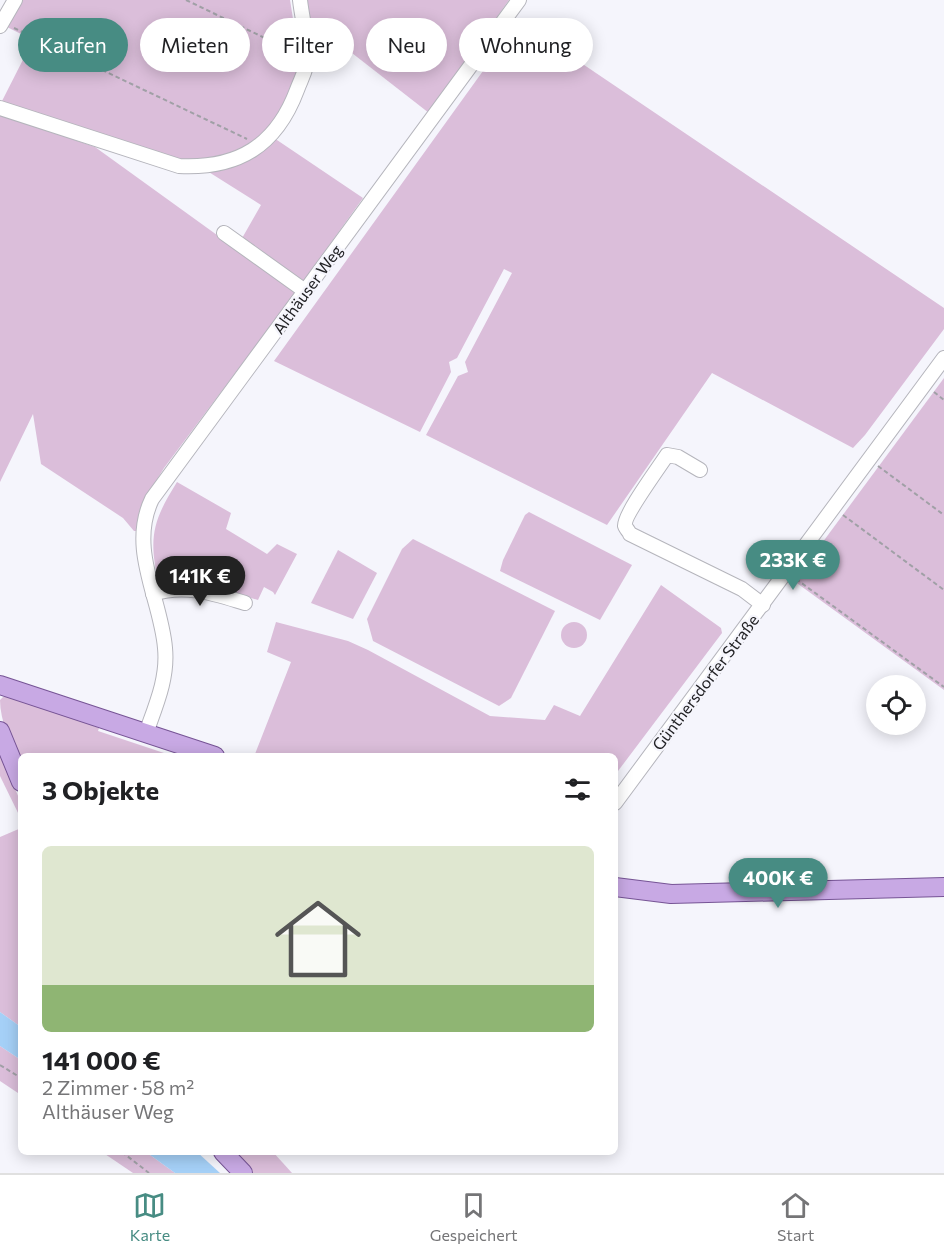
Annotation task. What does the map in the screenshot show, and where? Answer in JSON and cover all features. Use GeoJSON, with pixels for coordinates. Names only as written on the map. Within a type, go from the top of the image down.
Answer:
{"type":"FeatureCollection","features":[{"type":"Feature","properties":{"kind":"main road"},"geometry":{"type":"LineString","coordinates":[[0,685],[206,753]]}},
{"type":"Feature","properties":{"kind":"main road"},"geometry":{"type":"LineString","coordinates":[[0,731],[18,775]]}},
{"type":"Feature","properties":{"kind":"main road"},"geometry":{"type":"LineString","coordinates":[[618,887],[671,894],[944,887]]}},
{"type":"Feature","properties":{"kind":"main road"},"geometry":{"type":"LineString","coordinates":[[226,1155],[243,1173]]}},
{"type":"Feature","properties":{"kind":"street"},"geometry":{"type":"LineString","coordinates":[[1,24],[15,0]]}},
{"type":"Feature","properties":{"kind":"street"},"geometry":{"type":"LineString","coordinates":[[300,0],[303,18]]}},
{"type":"Feature","properties":{"kind":"street","name":"Althäuser Weg"},"geometry":{"type":"LineString","coordinates":[[146,733],[161,690],[166,660],[164,638],[147,572],[143,540],[144,521],[152,500],[519,0]]}},
{"type":"Feature","properties":{"kind":"street"},"geometry":{"type":"LineString","coordinates":[[0,108],[179,166],[196,166],[236,159],[259,147],[277,127],[289,107],[304,72]]}},
{"type":"Feature","properties":{"kind":"street"},"geometry":{"type":"LineString","coordinates":[[224,233],[305,291]]}},
{"type":"Feature","properties":{"kind":"street","name":"Günthersdorfer Straße"},"geometry":{"type":"LineString","coordinates":[[618,799],[944,358]]}},
{"type":"Feature","properties":{"kind":"street"},"geometry":{"type":"LineString","coordinates":[[700,470],[678,457],[667,455],[630,511],[625,527],[630,534],[742,589],[763,605]]}},
{"type":"Feature","properties":{"kind":"street"},"geometry":{"type":"LineString","coordinates":[[153,594],[171,589],[188,589],[245,603]]}},
{"type":"Feature","properties":{"kind":"path"},"geometry":{"type":"LineString","coordinates":[[186,0],[262,37]]}},
{"type":"Feature","properties":{"kind":"path"},"geometry":{"type":"LineString","coordinates":[[1,24],[251,141],[259,147]]}},
{"type":"Feature","properties":{"kind":"path"},"geometry":{"type":"LineString","coordinates":[[869,459],[944,514]]}},
{"type":"Feature","properties":{"kind":"path"},"geometry":{"type":"LineString","coordinates":[[834,507],[944,590]]}},
{"type":"Feature","properties":{"kind":"path"},"geometry":{"type":"LineString","coordinates":[[786,572],[944,687]]}},
{"type":"Feature","properties":{"kind":"path"},"geometry":{"type":"LineString","coordinates":[[0,1065],[18,1076]]}},
{"type":"Feature","properties":{"kind":"path"},"geometry":{"type":"LineString","coordinates":[[126,1155],[150,1173]]}},
{"type":"Feature","properties":{"kind":"shaded area"},"geometry":{"type":"Polygon","coordinates":[[[19,0],[290,0],[293,18],[262,18],[262,72],[298,72],[288,102],[267,134],[234,156],[186,162],[1,103],[18,70],[18,72],[128,72],[128,18],[18,18],[18,32],[5,26],[19,0]]]}},
{"type":"Feature","properties":{"kind":"shaded area"},"geometry":{"type":"Polygon","coordinates":[[[304,0],[509,0],[496,18],[459,18],[459,71],[429,113],[376,72],[447,72],[447,18],[366,18],[366,64],[354,55],[354,18],[307,18],[304,0]]]}},
{"type":"Feature","properties":{"kind":"shaded area"},"geometry":{"type":"Polygon","coordinates":[[[593,71],[944,308],[944,329],[853,448],[712,373],[607,525],[426,435],[458,376],[468,372],[465,362],[512,273],[504,269],[457,358],[449,362],[451,372],[420,432],[274,361],[482,72],[593,71]]]}},
{"type":"Feature","properties":{"kind":"shaded area"},"geometry":{"type":"Polygon","coordinates":[[[0,114],[95,147],[296,292],[164,468],[142,504],[136,531],[123,518],[41,464],[33,414],[0,482],[0,114]]]}},
{"type":"Feature","properties":{"kind":"shaded area"},"geometry":{"type":"Polygon","coordinates":[[[274,138],[363,198],[302,283],[241,240],[261,205],[204,169],[274,138]]]}},
{"type":"Feature","properties":{"kind":"shaded area"},"geometry":{"type":"Polygon","coordinates":[[[944,378],[944,690],[794,581],[944,378]]]}},
{"type":"Feature","properties":{"kind":"shaded area"},"geometry":{"type":"Polygon","coordinates":[[[177,482],[231,513],[226,529],[267,554],[277,544],[297,554],[275,595],[264,587],[258,600],[218,588],[221,575],[211,572],[207,582],[158,580],[154,551],[155,528],[163,507],[177,482]]]}},
{"type":"Feature","properties":{"kind":"shaded area"},"geometry":{"type":"Polygon","coordinates":[[[529,512],[632,565],[600,620],[500,571],[525,515],[529,512]]]}},
{"type":"Feature","properties":{"kind":"shaded area"},"geometry":{"type":"Polygon","coordinates":[[[413,539],[555,611],[511,698],[499,706],[373,641],[367,619],[402,549],[413,539]]]}},
{"type":"Feature","properties":{"kind":"shaded area"},"geometry":{"type":"Polygon","coordinates":[[[338,550],[377,573],[353,619],[311,603],[338,550]]]}},
{"type":"Feature","properties":{"kind":"shaded area"},"geometry":{"type":"Polygon","coordinates":[[[661,585],[721,628],[722,633],[618,771],[618,753],[255,753],[291,662],[267,652],[276,622],[348,641],[490,716],[545,720],[554,705],[580,716],[661,585]]]}},
{"type":"Feature","properties":{"kind":"shaded area"},"geometry":{"type":"Polygon","coordinates":[[[574,622],[583,626],[587,635],[583,644],[574,648],[565,644],[561,635],[565,626],[574,622]]]}},
{"type":"Feature","properties":{"kind":"shaded area"},"geometry":{"type":"Polygon","coordinates":[[[16,696],[99,728],[98,731],[164,753],[18,753],[18,759],[2,717],[0,700],[3,697],[16,696]]]}},
{"type":"Feature","properties":{"kind":"shaded area"},"geometry":{"type":"Polygon","coordinates":[[[0,752],[18,796],[18,813],[0,776],[0,752]]]}},
{"type":"Feature","properties":{"kind":"shaded area"},"geometry":{"type":"Polygon","coordinates":[[[18,829],[18,1025],[0,1012],[0,837],[18,829]]]}},
{"type":"Feature","properties":{"kind":"shaded area"},"geometry":{"type":"Polygon","coordinates":[[[0,1046],[18,1058],[18,1093],[0,1081],[0,1046]]]}},
{"type":"Feature","properties":{"kind":"shaded area"},"geometry":{"type":"Polygon","coordinates":[[[106,1155],[150,1155],[175,1173],[133,1173],[106,1155]]]}},
{"type":"Feature","properties":{"kind":"shaded area"},"geometry":{"type":"Polygon","coordinates":[[[236,1155],[276,1155],[292,1173],[253,1173],[236,1155]]]}},
{"type":"Feature","properties":{"kind":"water"},"geometry":{"type":"Polygon","coordinates":[[[0,1012],[18,1025],[18,1058],[0,1046],[0,1012]]]}},
{"type":"Feature","properties":{"kind":"water"},"geometry":{"type":"Polygon","coordinates":[[[150,1155],[200,1155],[220,1173],[175,1173],[150,1155]]]}}]}
